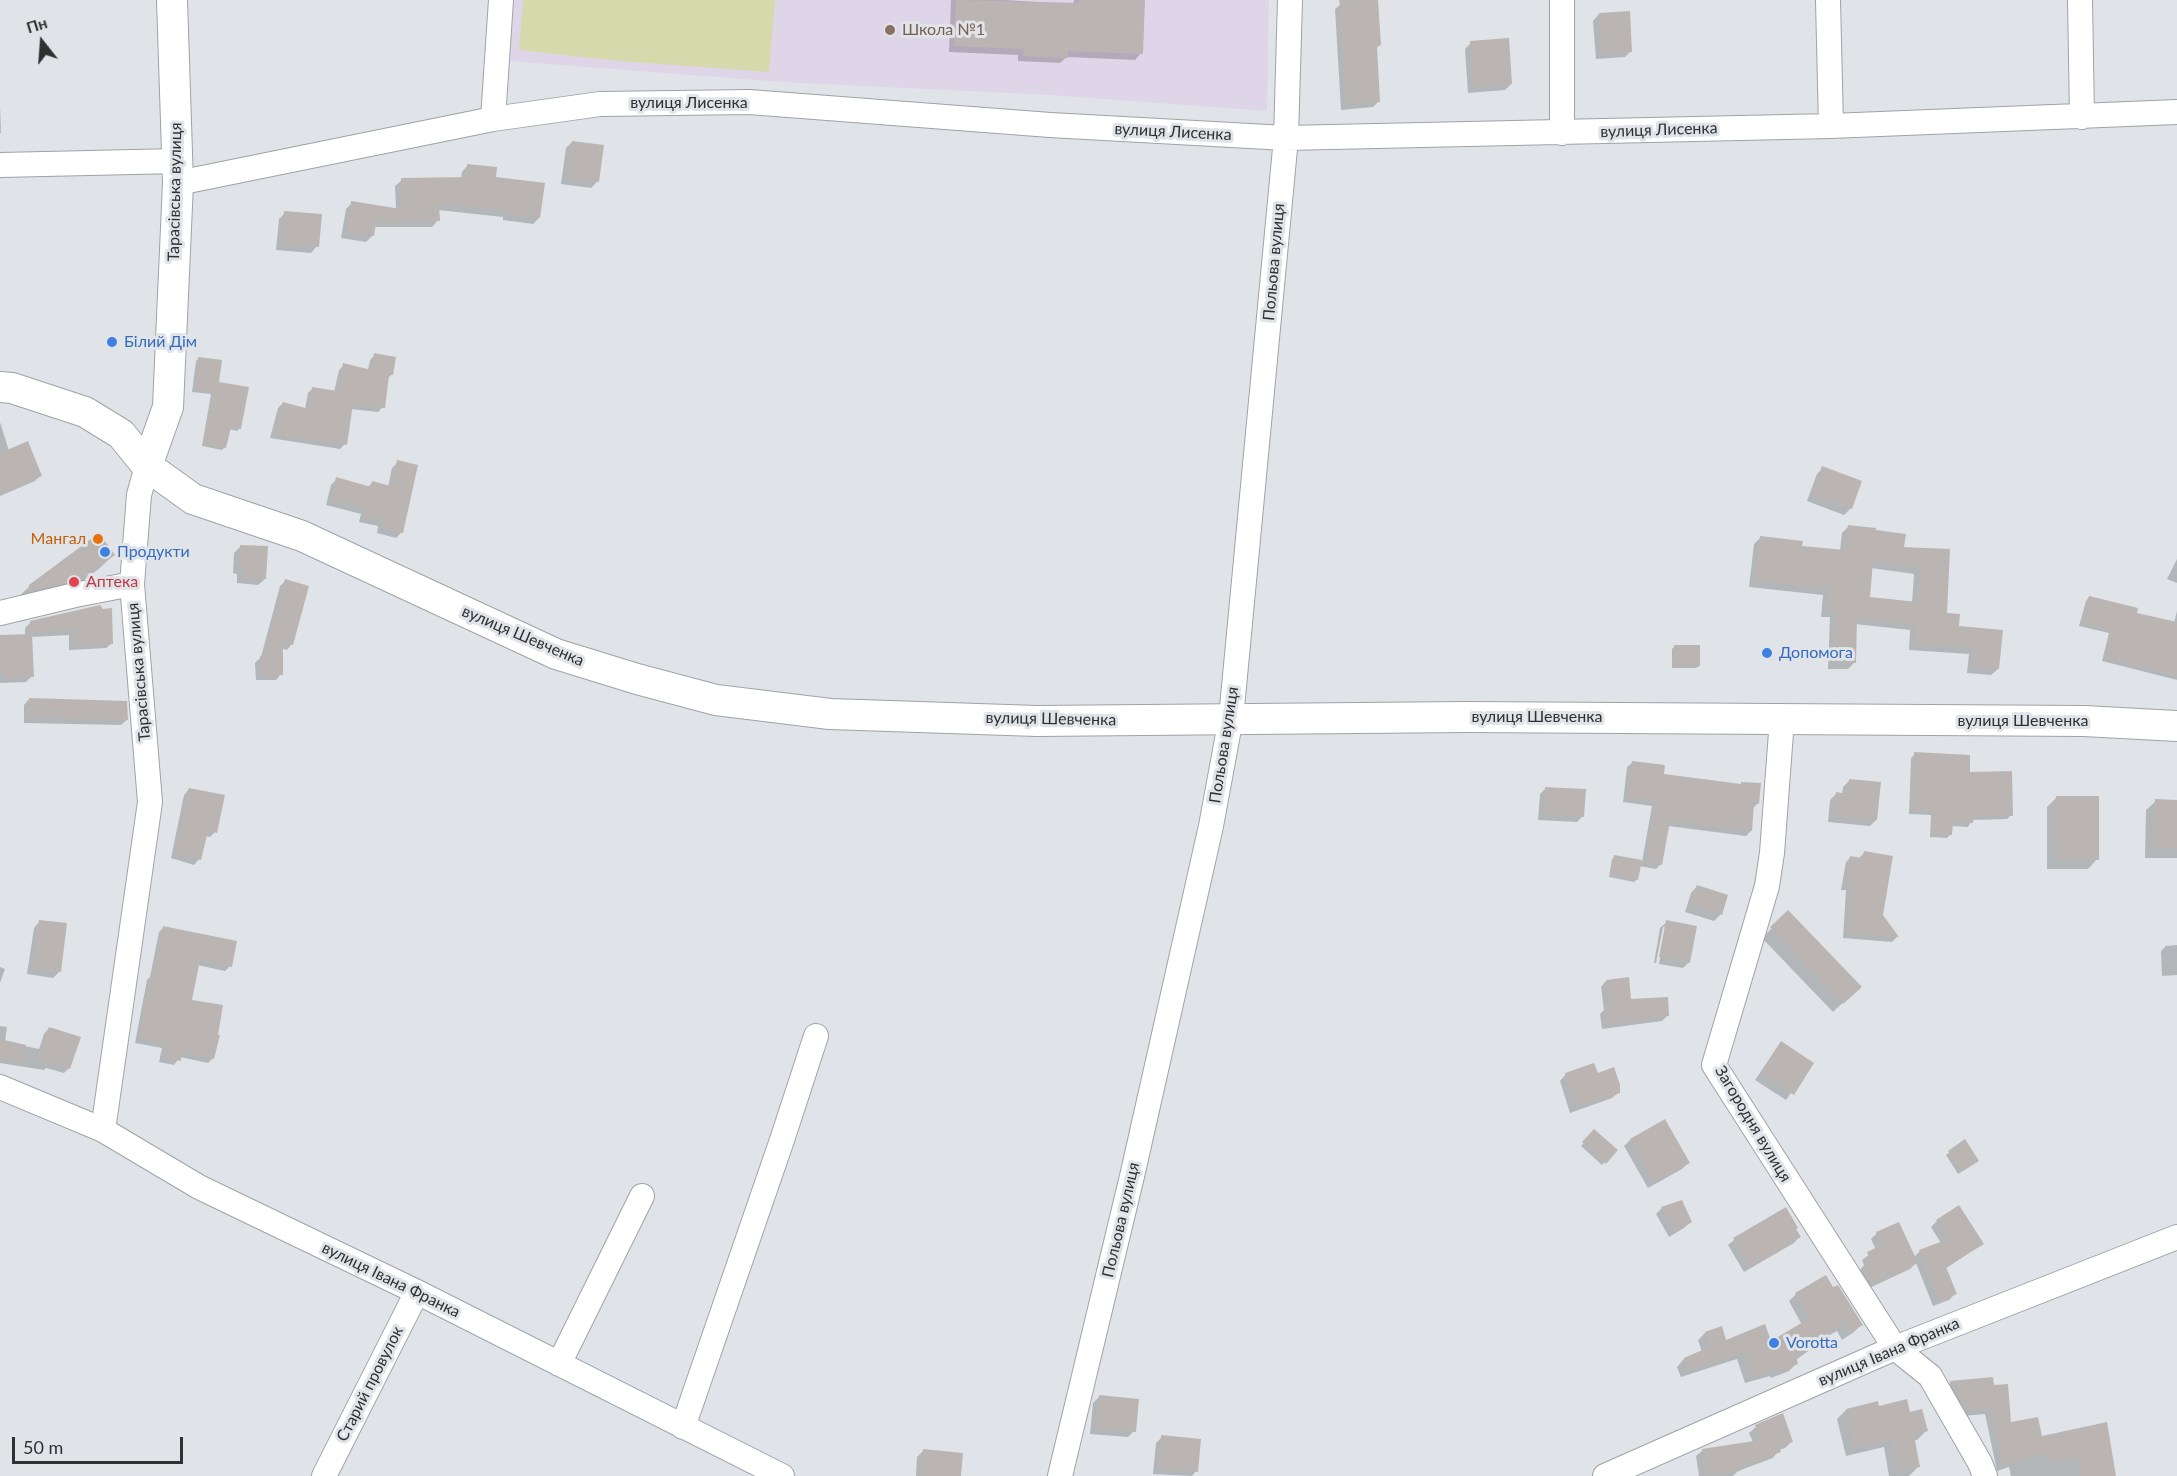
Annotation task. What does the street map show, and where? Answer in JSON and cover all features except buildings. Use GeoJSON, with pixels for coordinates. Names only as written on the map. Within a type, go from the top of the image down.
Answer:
{"type":"FeatureCollection","features":[{"type":"Feature","properties":{"kind":"street","name":"Тарасівська вулиця"},"geometry":{"type":"LineString","coordinates":[[103,1130],[150,802],[132,584],[139,495],[168,407],[178,172],[172,0]]}},
{"type":"Feature","properties":{"kind":"street"},"geometry":{"type":"LineString","coordinates":[[493,119],[501,0]]}},
{"type":"Feature","properties":{"kind":"street","name":"Польова вулиця"},"geometry":{"type":"LineString","coordinates":[[1060,1476],[1130,1183],[1211,826],[1231,718],[1286,138],[1290,0]]}},
{"type":"Feature","properties":{"kind":"street"},"geometry":{"type":"LineString","coordinates":[[1562,0],[1562,133]]}},
{"type":"Feature","properties":{"kind":"street"},"geometry":{"type":"LineString","coordinates":[[1828,0],[1831,126]]}},
{"type":"Feature","properties":{"kind":"street"},"geometry":{"type":"LineString","coordinates":[[2080,0],[2082,117]]}},
{"type":"Feature","properties":{"kind":"street","name":"вулиця Лисенка"},"geometry":{"type":"LineString","coordinates":[[0,165],[178,172],[493,119],[600,104],[749,102],[1050,125],[1286,138],[1831,126],[2177,112]]}},
{"type":"Feature","properties":{"kind":"street","name":"вулиця Шевченка"},"geometry":{"type":"LineString","coordinates":[[0,387],[12,388],[84,412],[121,434],[147,466],[192,499],[302,536],[556,654],[636,679],[716,700],[830,714],[1037,721],[1477,717],[2084,721],[2177,726]]}},
{"type":"Feature","properties":{"kind":"street"},"geometry":{"type":"LineString","coordinates":[[0,612],[132,584]]}},
{"type":"Feature","properties":{"kind":"street","name":"Загородня вулиця"},"geometry":{"type":"LineString","coordinates":[[1782,719],[1772,853],[1767,886],[1714,1065],[1894,1348],[1930,1376],[1980,1463],[1985,1476]]}},
{"type":"Feature","properties":{"kind":"street"},"geometry":{"type":"LineString","coordinates":[[682,1427],[816,1036]]}},
{"type":"Feature","properties":{"kind":"street","name":"вулиця Івана Франка"},"geometry":{"type":"LineString","coordinates":[[0,1087],[103,1130],[199,1187],[417,1292],[782,1476]]}},
{"type":"Feature","properties":{"kind":"street"},"geometry":{"type":"LineString","coordinates":[[559,1364],[642,1196]]}},
{"type":"Feature","properties":{"kind":"street","name":"вулиця Івана Франка"},"geometry":{"type":"LineString","coordinates":[[1605,1476],[1894,1348],[2177,1237]]}},
{"type":"Feature","properties":{"kind":"street","name":"Старий провулок"},"geometry":{"type":"LineString","coordinates":[[324,1476],[417,1292]]}},
{"type":"Feature","properties":{"kind":"shaded area","name":"Школа №1"},"geometry":{"type":"Polygon","coordinates":[[[514,0],[1269,0],[1267,111],[1049,95],[782,82],[509,61],[514,0]]]}},
{"type":"Feature","properties":{"kind":"green space"},"geometry":{"type":"Polygon","coordinates":[[[523,0],[775,0],[769,72],[619,61],[519,50],[523,0]]]}},
{"type":"Feature","properties":{"kind":"place","name":"Школа №1"},"geometry":{"type":"Point","coordinates":[890,30]}},
{"type":"Feature","properties":{"kind":"place","name":"Білий Дім"},"geometry":{"type":"Point","coordinates":[112,342]}},
{"type":"Feature","properties":{"kind":"place","name":"Мангал"},"geometry":{"type":"Point","coordinates":[98,539]}},
{"type":"Feature","properties":{"kind":"place","name":"Продукти"},"geometry":{"type":"Point","coordinates":[105,552]}},
{"type":"Feature","properties":{"kind":"place","name":"Аптека"},"geometry":{"type":"Point","coordinates":[74,582]}},
{"type":"Feature","properties":{"kind":"place","name":"Допомога"},"geometry":{"type":"Point","coordinates":[1767,653]}},
{"type":"Feature","properties":{"kind":"place","name":"Vorotta"},"geometry":{"type":"Point","coordinates":[1774,1343]}}]}
